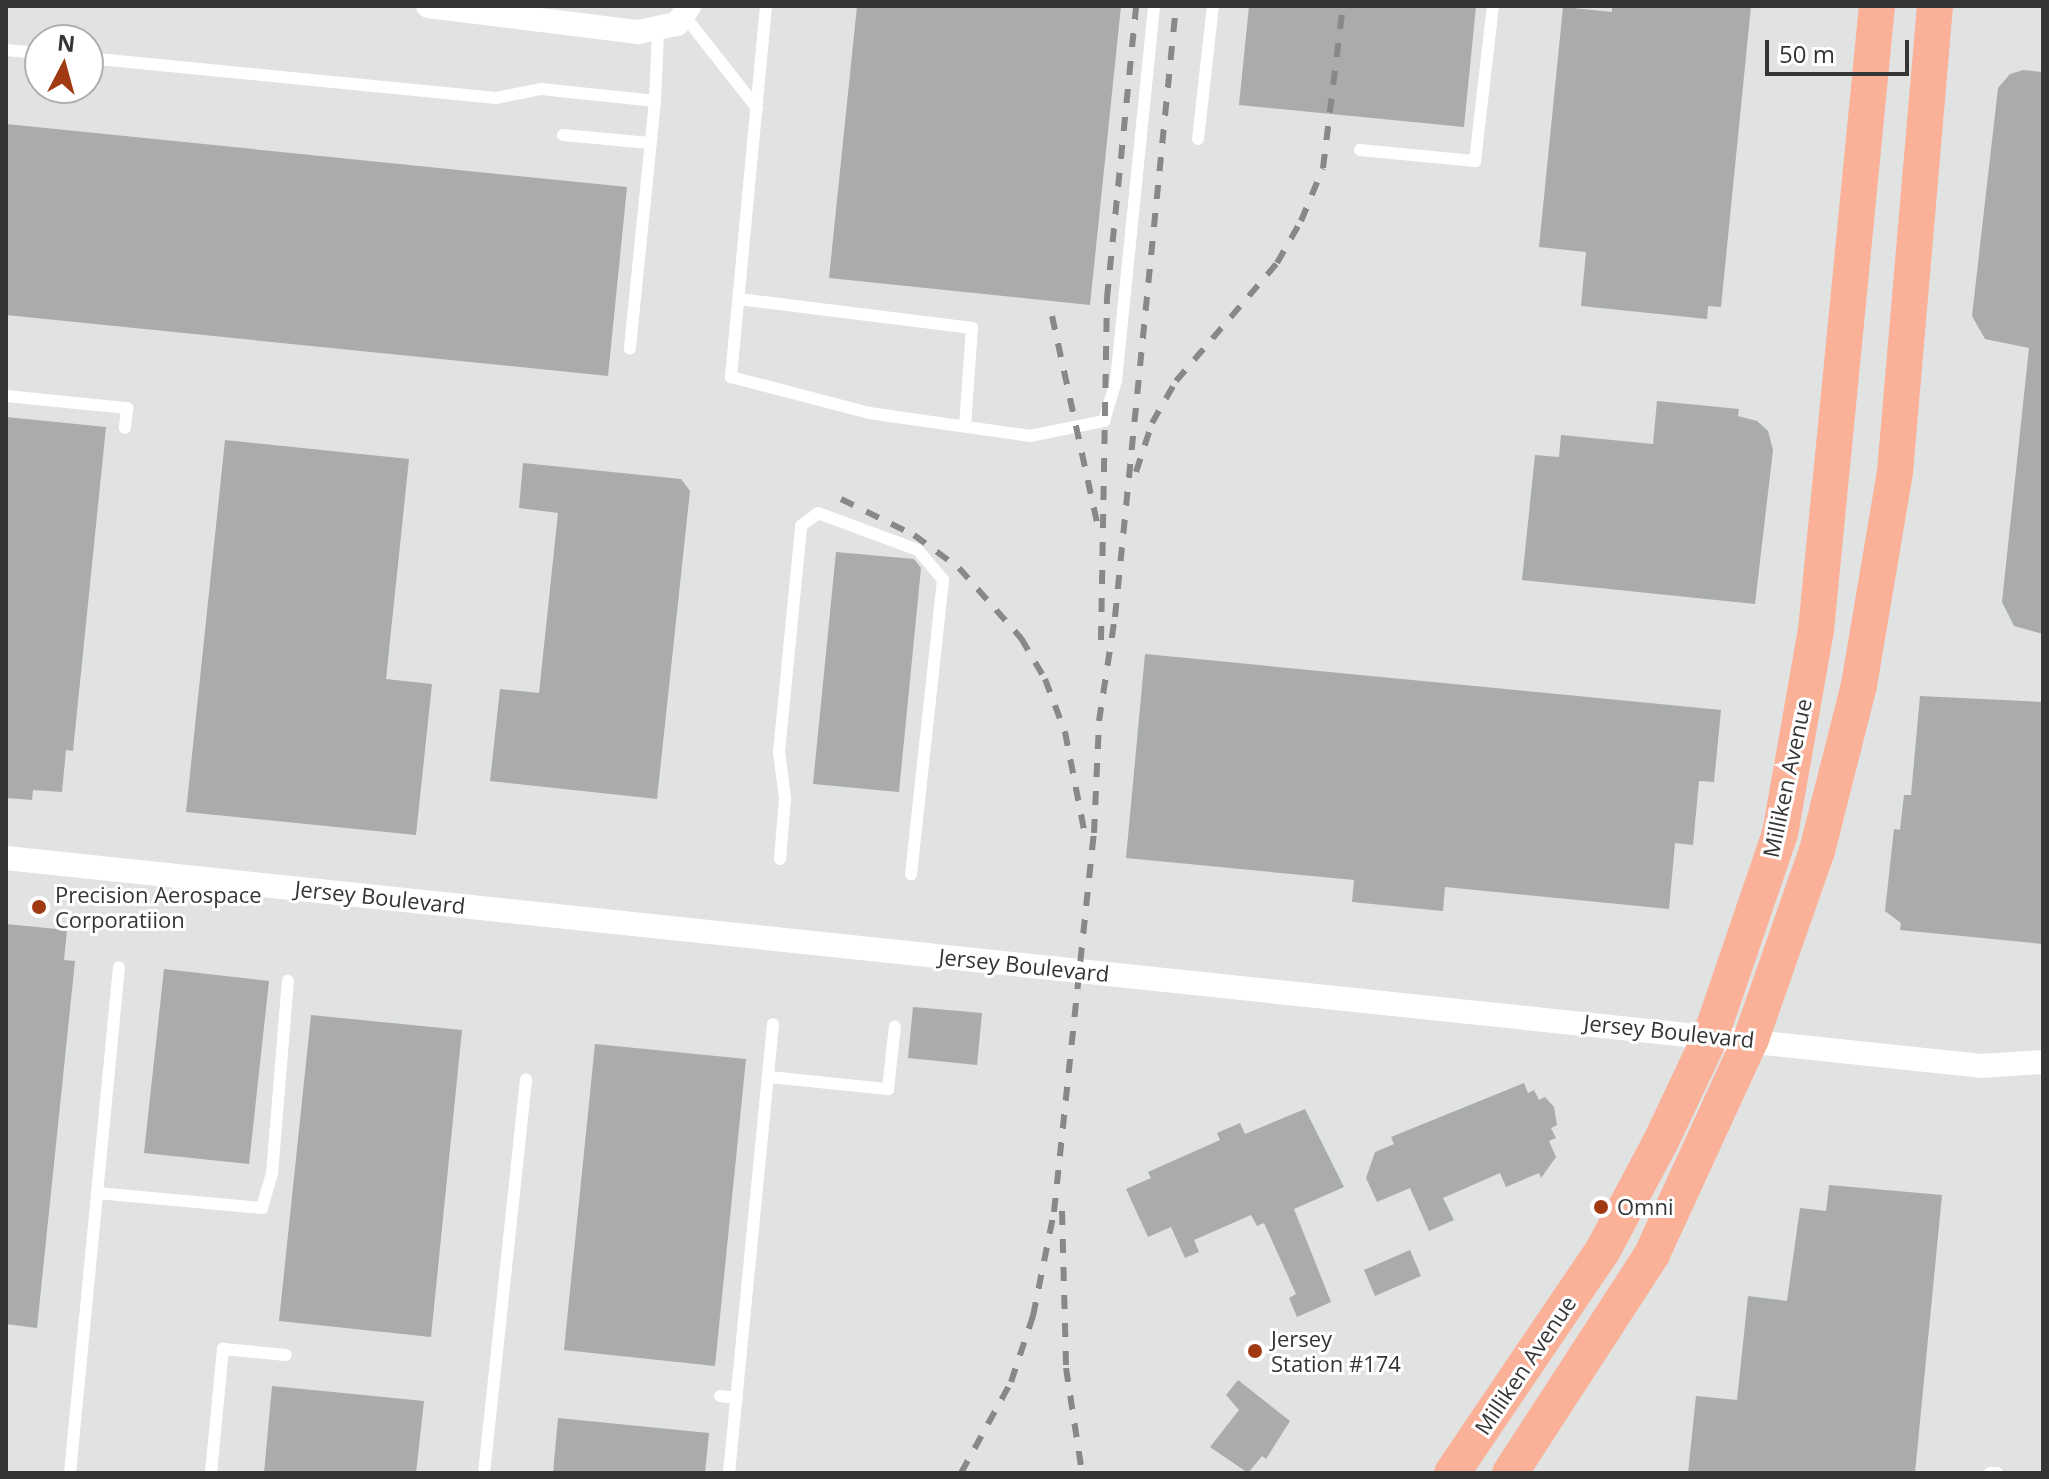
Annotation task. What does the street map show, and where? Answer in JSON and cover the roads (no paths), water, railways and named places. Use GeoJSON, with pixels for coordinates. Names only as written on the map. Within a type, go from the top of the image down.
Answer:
{"type":"FeatureCollection","features":[{"type":"Feature","properties":{"kind":"main road","name":"Milliken Avenue"},"geometry":{"type":"LineString","coordinates":[[1452,1473],[1603,1250],[1711,1035],[1780,834],[1816,630],[1877,6]]}},
{"type":"Feature","properties":{"kind":"main road","name":"Milliken Avenue"},"geometry":{"type":"LineString","coordinates":[[1510,1473],[1652,1254],[1751,1039],[1810,876],[1837,779],[1876,597],[1895,472],[1935,6]]}},
{"type":"Feature","properties":{"kind":"street"},"geometry":{"type":"LineString","coordinates":[[428,6],[677,19]]}},
{"type":"Feature","properties":{"kind":"street","name":"Jersey Boulevard"},"geometry":{"type":"LineString","coordinates":[[6,858],[1751,1039],[1981,1066],[2043,1062]]}},
{"type":"Feature","properties":{"kind":"lane"},"geometry":{"type":"LineString","coordinates":[[766,6],[731,377],[869,413],[1030,436],[1104,421],[1116,381],[1154,6]]}},
{"type":"Feature","properties":{"kind":"lane"},"geometry":{"type":"LineString","coordinates":[[1198,139],[1213,6]]}},
{"type":"Feature","properties":{"kind":"lane"},"geometry":{"type":"LineString","coordinates":[[1360,150],[1475,161],[1493,6]]}},
{"type":"Feature","properties":{"kind":"lane"},"geometry":{"type":"LineString","coordinates":[[630,349],[655,101],[677,19]]}},
{"type":"Feature","properties":{"kind":"lane"},"geometry":{"type":"LineString","coordinates":[[677,19],[757,108]]}},
{"type":"Feature","properties":{"kind":"lane"},"geometry":{"type":"LineString","coordinates":[[104,60],[496,98],[541,89],[655,101]]}},
{"type":"Feature","properties":{"kind":"lane"},"geometry":{"type":"LineString","coordinates":[[563,135],[650,143]]}},
{"type":"Feature","properties":{"kind":"lane"},"geometry":{"type":"LineString","coordinates":[[739,299],[972,328],[965,426]]}},
{"type":"Feature","properties":{"kind":"lane"},"geometry":{"type":"LineString","coordinates":[[6,396],[127,408],[125,428]]}},
{"type":"Feature","properties":{"kind":"lane"},"geometry":{"type":"LineString","coordinates":[[780,859],[785,798],[779,752],[801,526],[818,513],[918,550],[943,580],[911,874]]}},
{"type":"Feature","properties":{"kind":"lane"},"geometry":{"type":"LineString","coordinates":[[70,1473],[119,967]]}},
{"type":"Feature","properties":{"kind":"lane"},"geometry":{"type":"LineString","coordinates":[[97,1193],[262,1208],[272,1174],[288,981]]}},
{"type":"Feature","properties":{"kind":"lane"},"geometry":{"type":"LineString","coordinates":[[729,1473],[773,1024]]}},
{"type":"Feature","properties":{"kind":"lane"},"geometry":{"type":"LineString","coordinates":[[769,1077],[888,1089],[895,1026]]}},
{"type":"Feature","properties":{"kind":"lane"},"geometry":{"type":"LineString","coordinates":[[484,1473],[526,1079]]}},
{"type":"Feature","properties":{"kind":"lane"},"geometry":{"type":"LineString","coordinates":[[211,1473],[223,1349],[286,1355]]}},
{"type":"Feature","properties":{"kind":"lane"},"geometry":{"type":"LineString","coordinates":[[720,1396],[737,1398]]}},
{"type":"Feature","properties":{"kind":"lane"},"geometry":{"type":"LineString","coordinates":[[1990,1473],[1997,1473]]}},
{"type":"Feature","properties":{"kind":"railway"},"geometry":{"type":"LineString","coordinates":[[1101,640],[1107,298],[1136,6]]}},
{"type":"Feature","properties":{"kind":"railway"},"geometry":{"type":"LineString","coordinates":[[961,1473],[1011,1382],[1033,1316],[1054,1212],[1094,833],[1099,721],[1115,617],[1176,6]]}},
{"type":"Feature","properties":{"kind":"railway"},"geometry":{"type":"LineString","coordinates":[[1136,472],[1152,423],[1176,381],[1277,263],[1301,221],[1323,168],[1343,6]]}},
{"type":"Feature","properties":{"kind":"railway"},"geometry":{"type":"LineString","coordinates":[[1052,316],[1097,523]]}},
{"type":"Feature","properties":{"kind":"railway"},"geometry":{"type":"LineString","coordinates":[[841,499],[914,535],[959,568],[1021,638],[1045,679],[1065,732],[1085,835]]}},
{"type":"Feature","properties":{"kind":"railway"},"geometry":{"type":"LineString","coordinates":[[1062,1211],[1066,1368],[1082,1473]]}},
{"type":"Feature","properties":{"kind":"place","name":"Precision Aerospace Corporatiion"},"geometry":{"type":"Point","coordinates":[39,907]}},
{"type":"Feature","properties":{"kind":"place","name":"Omni"},"geometry":{"type":"Point","coordinates":[1601,1207]}},
{"type":"Feature","properties":{"kind":"place","name":"Jersey Station #174"},"geometry":{"type":"Point","coordinates":[1255,1351]}}]}
